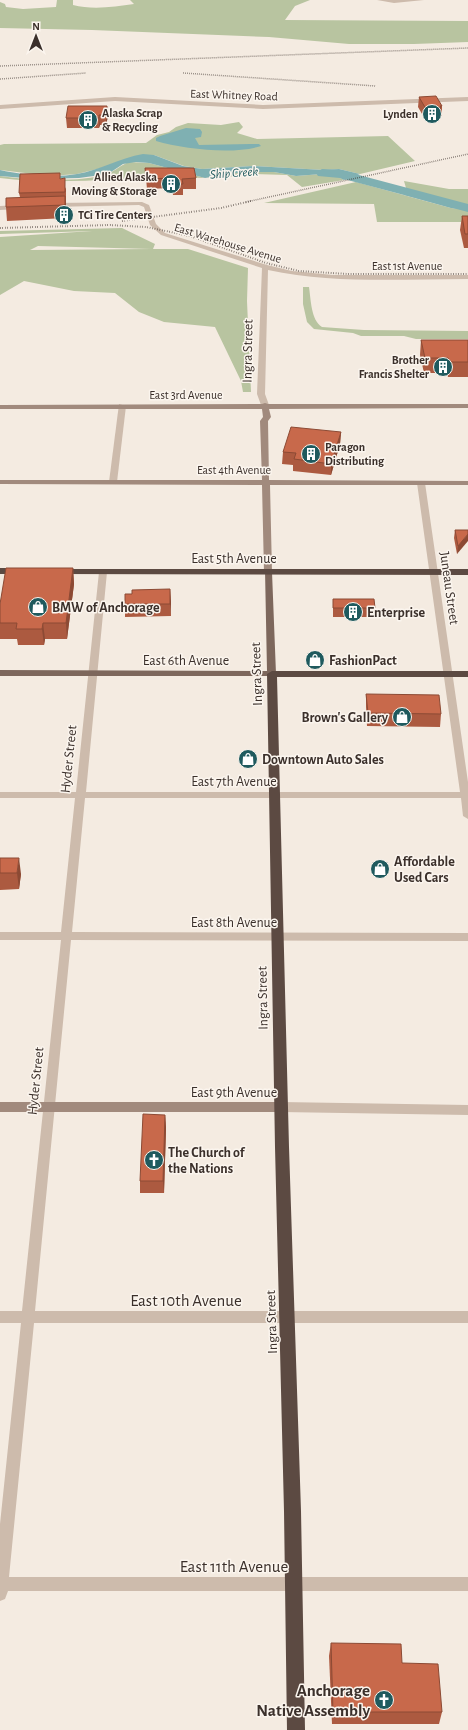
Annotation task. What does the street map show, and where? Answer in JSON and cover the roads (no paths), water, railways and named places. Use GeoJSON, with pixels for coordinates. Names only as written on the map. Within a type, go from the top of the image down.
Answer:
{"type":"FeatureCollection","features":[{"type":"Feature","properties":{"kind":"highway"},"geometry":{"type":"LineString","coordinates":[[0,571],[29,571]]}},
{"type":"Feature","properties":{"kind":"highway","name":"East 5th Avenue"},"geometry":{"type":"LineString","coordinates":[[43,571],[468,572]]}},
{"type":"Feature","properties":{"kind":"highway","name":"East 6th Avenue"},"geometry":{"type":"LineString","coordinates":[[272,674],[468,674]]}},
{"type":"Feature","properties":{"kind":"highway","name":"Ingra Street"},"geometry":{"type":"LineString","coordinates":[[272,674],[276,795],[277,937],[286,1316],[295,1584],[296,1730]]}},
{"type":"Feature","properties":{"kind":"main road","name":"East 3rd Avenue"},"geometry":{"type":"LineString","coordinates":[[0,407],[265,405],[468,406]]}},
{"type":"Feature","properties":{"kind":"main road","name":"Ingra Street"},"geometry":{"type":"LineString","coordinates":[[265,405],[267,417],[264,421],[272,674]]}},
{"type":"Feature","properties":{"kind":"main road"},"geometry":{"type":"LineString","coordinates":[[229,406],[258,410],[264,421]]}},
{"type":"Feature","properties":{"kind":"main road","name":"East 4th Avenue"},"geometry":{"type":"LineString","coordinates":[[0,482],[468,483]]}},
{"type":"Feature","properties":{"kind":"main road","name":"East 6th Avenue"},"geometry":{"type":"LineString","coordinates":[[0,673],[272,674]]}},
{"type":"Feature","properties":{"kind":"main road","name":"East 9th Avenue"},"geometry":{"type":"LineString","coordinates":[[0,1107],[281,1107]]}},
{"type":"Feature","properties":{"kind":"street"},"geometry":{"type":"LineString","coordinates":[[379,0],[394,2],[422,0]]}},
{"type":"Feature","properties":{"kind":"street","name":"East Whitney Road"},"geometry":{"type":"LineString","coordinates":[[0,107],[115,99],[222,106],[264,107],[468,99]]}},
{"type":"Feature","properties":{"kind":"street","name":"East Warehouse Avenue"},"geometry":{"type":"LineString","coordinates":[[46,206],[122,202],[140,203],[146,206],[155,228],[163,234],[265,267],[304,275],[347,277]]}},
{"type":"Feature","properties":{"kind":"street"},"geometry":{"type":"LineString","coordinates":[[0,208],[23,207]]}},
{"type":"Feature","properties":{"kind":"street","name":"Ingra Street"},"geometry":{"type":"LineString","coordinates":[[265,267],[261,394],[265,405]]}},
{"type":"Feature","properties":{"kind":"street","name":"East 1st Avenue"},"geometry":{"type":"LineString","coordinates":[[347,277],[468,277]]}},
{"type":"Feature","properties":{"kind":"street"},"geometry":{"type":"LineString","coordinates":[[113,482],[122,406]]}},
{"type":"Feature","properties":{"kind":"street","name":"Juneau Street"},"geometry":{"type":"LineString","coordinates":[[421,483],[468,816]]}},
{"type":"Feature","properties":{"kind":"street","name":"Hyder Street"},"geometry":{"type":"LineString","coordinates":[[0,1587],[103,572]]}},
{"type":"Feature","properties":{"kind":"street","name":"East 7th Avenue"},"geometry":{"type":"LineString","coordinates":[[0,795],[466,795]]}},
{"type":"Feature","properties":{"kind":"street","name":"East 8th Avenue"},"geometry":{"type":"LineString","coordinates":[[0,936],[468,937]]}},
{"type":"Feature","properties":{"kind":"street","name":"East 9th Avenue"},"geometry":{"type":"LineString","coordinates":[[281,1107],[468,1110]]}},
{"type":"Feature","properties":{"kind":"street","name":"East 10th Avenue"},"geometry":{"type":"LineString","coordinates":[[0,1317],[468,1317]]}},
{"type":"Feature","properties":{"kind":"street","name":"East 11th Avenue"},"geometry":{"type":"LineString","coordinates":[[0,1587],[468,1584]]}},
{"type":"Feature","properties":{"kind":"water"},"geometry":{"type":"Polygon","coordinates":[[[186,128],[200,129],[202,132],[201,137],[195,138],[199,145],[259,144],[261,146],[237,150],[208,150],[156,141],[156,138],[160,136],[186,128]]]}},
{"type":"Feature","properties":{"kind":"water"},"geometry":{"type":"Polygon","coordinates":[[[143,154],[154,155],[183,166],[202,169],[253,166],[324,170],[339,169],[360,174],[344,180],[337,176],[322,174],[296,176],[274,172],[243,172],[205,178],[149,163],[136,162],[123,164],[108,174],[79,178],[36,179],[0,176],[0,170],[38,175],[59,176],[77,174],[143,154]]]}},
{"type":"Feature","properties":{"kind":"water"},"geometry":{"type":"Polygon","coordinates":[[[406,188],[414,193],[468,205],[468,210],[451,208],[405,195],[406,188]]]}},
{"type":"Feature","properties":{"kind":"waterway","name":"Ship Creek"},"geometry":{"type":"LineString","coordinates":[[322,173],[340,174],[468,208]]}},
{"type":"Feature","properties":{"kind":"railway"},"geometry":{"type":"LineString","coordinates":[[0,66],[468,48]]}},
{"type":"Feature","properties":{"kind":"railway"},"geometry":{"type":"LineString","coordinates":[[0,79],[86,73]]}},
{"type":"Feature","properties":{"kind":"railway"},"geometry":{"type":"LineString","coordinates":[[183,73],[376,86]]}},
{"type":"Feature","properties":{"kind":"railway"},"geometry":{"type":"LineString","coordinates":[[246,202],[468,154]]}},
{"type":"Feature","properties":{"kind":"railway"},"geometry":{"type":"LineString","coordinates":[[122,221],[221,208],[251,201]]}},
{"type":"Feature","properties":{"kind":"railway"},"geometry":{"type":"LineString","coordinates":[[0,228],[110,225],[146,227],[190,236],[266,263],[299,271],[348,274],[468,274]]}},
{"type":"Feature","properties":{"kind":"place","name":"Lynden"},"geometry":{"type":"Point","coordinates":[432,114]}},
{"type":"Feature","properties":{"kind":"place","name":"Alaska Scrap & Recycling"},"geometry":{"type":"Point","coordinates":[88,120]}},
{"type":"Feature","properties":{"kind":"place","name":"Allied Alaska Moving & Storage"},"geometry":{"type":"Point","coordinates":[171,184]}},
{"type":"Feature","properties":{"kind":"place","name":"TCi Tire Centers"},"geometry":{"type":"Point","coordinates":[64,215]}},
{"type":"Feature","properties":{"kind":"place","name":"Brother Francis Shelter"},"geometry":{"type":"Point","coordinates":[443,367]}},
{"type":"Feature","properties":{"kind":"place","name":"Paragon Distributing"},"geometry":{"type":"Point","coordinates":[311,454]}},
{"type":"Feature","properties":{"kind":"place","name":"BMW of Anchorage"},"geometry":{"type":"Point","coordinates":[38,607]}},
{"type":"Feature","properties":{"kind":"place","name":"Enterprise"},"geometry":{"type":"Point","coordinates":[353,612]}},
{"type":"Feature","properties":{"kind":"place","name":"FashionPact"},"geometry":{"type":"Point","coordinates":[315,660]}},
{"type":"Feature","properties":{"kind":"place","name":"Brown's Gallery"},"geometry":{"type":"Point","coordinates":[402,717]}},
{"type":"Feature","properties":{"kind":"place","name":"Downtown Auto Sales"},"geometry":{"type":"Point","coordinates":[248,759]}},
{"type":"Feature","properties":{"kind":"place","name":"Affordable Used Cars"},"geometry":{"type":"Point","coordinates":[380,869]}},
{"type":"Feature","properties":{"kind":"place","name":"The Church of the Nations"},"geometry":{"type":"Point","coordinates":[154,1160]}},
{"type":"Feature","properties":{"kind":"place","name":"Anchorage Native Assembly"},"geometry":{"type":"Point","coordinates":[384,1700]}}]}
